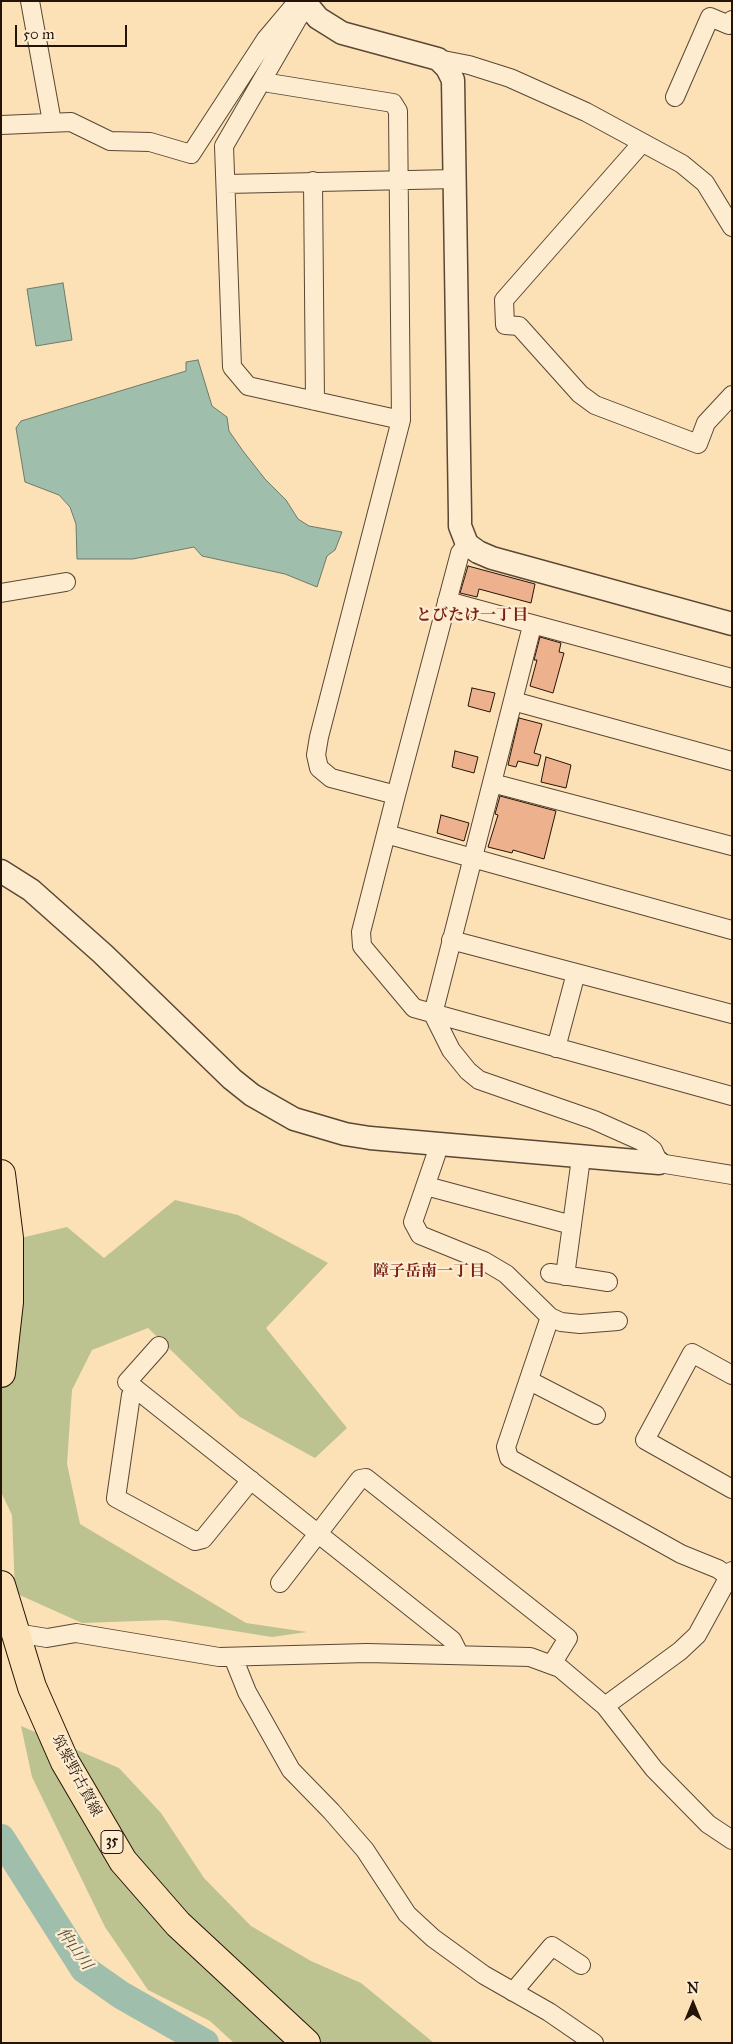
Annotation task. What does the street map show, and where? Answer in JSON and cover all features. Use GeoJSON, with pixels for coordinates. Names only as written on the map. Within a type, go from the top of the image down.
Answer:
{"type":"FeatureCollection","features":[{"type":"Feature","properties":{"kind":"main road"},"geometry":{"type":"LineString","coordinates":[[1,1174],[8,1238],[8,1302],[1,1373]]}},
{"type":"Feature","properties":{"kind":"main road","name":"筑紫野古賀線"},"geometry":{"type":"LineString","coordinates":[[1,1585],[32,1687],[65,1762],[123,1861],[178,1924],[306,2043]]}},
{"type":"Feature","properties":{"kind":"street"},"geometry":{"type":"LineString","coordinates":[[30,1],[52,122]]}},
{"type":"Feature","properties":{"kind":"street"},"geometry":{"type":"LineString","coordinates":[[1,125],[71,122],[110,141],[150,142],[192,154],[266,39],[303,3]]}},
{"type":"Feature","properties":{"kind":"street"},"geometry":{"type":"LineString","coordinates":[[303,3],[330,28],[342,33],[438,59],[469,65],[510,78],[586,112],[682,164],[705,183],[732,227]]}},
{"type":"Feature","properties":{"kind":"street"},"geometry":{"type":"LineString","coordinates":[[303,3],[298,18],[224,146],[232,367],[248,386],[401,420]]}},
{"type":"Feature","properties":{"kind":"street"},"geometry":{"type":"LineString","coordinates":[[675,98],[710,17],[731,24]]}},
{"type":"Feature","properties":{"kind":"street"},"geometry":{"type":"LineString","coordinates":[[438,59],[447,68],[453,80],[460,520],[467,544],[478,552],[492,558],[732,624]]}},
{"type":"Feature","properties":{"kind":"street"},"geometry":{"type":"LineString","coordinates":[[262,80],[269,84],[393,103],[398,112],[401,420],[319,736],[316,754],[318,768],[331,778],[396,795]]}},
{"type":"Feature","properties":{"kind":"street"},"geometry":{"type":"LineString","coordinates":[[642,144],[504,300],[505,325],[519,326],[580,394],[595,405],[698,444],[706,423],[732,395]]}},
{"type":"Feature","properties":{"kind":"street"},"geometry":{"type":"LineString","coordinates":[[226,184],[455,179]]}},
{"type":"Feature","properties":{"kind":"street"},"geometry":{"type":"LineString","coordinates":[[313,182],[315,401]]}},
{"type":"Feature","properties":{"kind":"street"},"geometry":{"type":"LineString","coordinates":[[467,544],[460,553],[396,795],[361,932],[362,946],[414,1008],[732,1096]]}},
{"type":"Feature","properties":{"kind":"street"},"geometry":{"type":"LineString","coordinates":[[1,593],[66,582]]}},
{"type":"Feature","properties":{"kind":"street"},"geometry":{"type":"LineString","coordinates":[[447,601],[532,626],[732,678]]}},
{"type":"Feature","properties":{"kind":"street"},"geometry":{"type":"LineString","coordinates":[[532,626],[433,1014],[451,1050],[468,1071],[479,1080],[594,1120],[641,1141],[653,1150],[659,1163]]}},
{"type":"Feature","properties":{"kind":"street"},"geometry":{"type":"LineString","coordinates":[[513,701],[732,761]]}},
{"type":"Feature","properties":{"kind":"street"},"geometry":{"type":"LineString","coordinates":[[492,783],[732,846]]}},
{"type":"Feature","properties":{"kind":"street"},"geometry":{"type":"LineString","coordinates":[[386,834],[732,930]]}},
{"type":"Feature","properties":{"kind":"street"},"geometry":{"type":"LineString","coordinates":[[1,871],[31,890],[103,954],[225,1072],[258,1099],[294,1118],[345,1134],[581,1158],[659,1163],[732,1175]]}},
{"type":"Feature","properties":{"kind":"street"},"geometry":{"type":"LineString","coordinates":[[451,940],[732,1014]]}},
{"type":"Feature","properties":{"kind":"street"},"geometry":{"type":"LineString","coordinates":[[556,1048],[576,972]]}},
{"type":"Feature","properties":{"kind":"street"},"geometry":{"type":"LineString","coordinates":[[437,1142],[436,1155],[413,1222],[420,1235],[484,1261],[506,1274],[550,1317],[561,1322],[580,1324],[618,1321]]}},
{"type":"Feature","properties":{"kind":"street"},"geometry":{"type":"LineString","coordinates":[[581,1158],[572,1225],[557,1274],[608,1282]]}},
{"type":"Feature","properties":{"kind":"street"},"geometry":{"type":"LineString","coordinates":[[426,1186],[572,1225]]}},
{"type":"Feature","properties":{"kind":"street"},"geometry":{"type":"LineString","coordinates":[[550,1317],[530,1381],[506,1447],[509,1458],[682,1554],[730,1574],[696,1635],[680,1651],[605,1706]]}},
{"type":"Feature","properties":{"kind":"street"},"geometry":{"type":"LineString","coordinates":[[159,1346],[127,1382],[452,1640],[459,1654]]}},
{"type":"Feature","properties":{"kind":"street"},"geometry":{"type":"LineString","coordinates":[[732,1375],[692,1353],[645,1440],[732,1489]]}},
{"type":"Feature","properties":{"kind":"street"},"geometry":{"type":"LineString","coordinates":[[530,1381],[596,1415]]}},
{"type":"Feature","properties":{"kind":"street"},"geometry":{"type":"LineString","coordinates":[[136,1389],[131,1395],[116,1498],[196,1541],[203,1539],[251,1480]]}},
{"type":"Feature","properties":{"kind":"street"},"geometry":{"type":"LineString","coordinates":[[280,1583],[360,1479],[366,1478],[568,1638],[552,1664]]}},
{"type":"Feature","properties":{"kind":"street"},"geometry":{"type":"LineString","coordinates":[[16,1633],[47,1638],[76,1633],[219,1657],[459,1654],[530,1657],[552,1664],[577,1681],[605,1706],[654,1769],[708,1824],[732,1840]]}},
{"type":"Feature","properties":{"kind":"street"},"geometry":{"type":"LineString","coordinates":[[233,1657],[247,1692],[291,1770],[331,1811],[365,1850],[407,1914],[433,1938],[477,1970],[563,2021],[594,2043]]}},
{"type":"Feature","properties":{"kind":"street"},"geometry":{"type":"LineString","coordinates":[[513,1992],[552,1946],[581,1965]]}},
{"type":"Feature","properties":{"kind":"green space"},"geometry":{"type":"Polygon","coordinates":[[[175,1200],[238,1215],[328,1263],[266,1328],[347,1428],[315,1458],[240,1417],[148,1328],[92,1350],[72,1390],[67,1464],[80,1524],[246,1623],[307,1632],[272,1637],[166,1620],[82,1623],[15,1593],[12,1515],[1,1492],[1,1261],[21,1238],[67,1227],[104,1258],[175,1200]]]}},
{"type":"Feature","properties":{"kind":"green space"},"geometry":{"type":"Polygon","coordinates":[[[21,1726],[119,1768],[161,1813],[204,1878],[251,1926],[311,1961],[361,1983],[434,2043],[234,2043],[210,2021],[148,1990],[105,1927],[32,1777],[21,1726]]]}},
{"type":"Feature","properties":{"kind":"shaded area"},"geometry":{"type":"Polygon","coordinates":[[[63,283],[72,340],[36,346],[27,289],[63,283]]]}},
{"type":"Feature","properties":{"kind":"shaded area"},"geometry":{"type":"Polygon","coordinates":[[[198,360],[212,406],[227,417],[229,431],[265,479],[286,500],[298,519],[309,526],[342,532],[335,550],[327,556],[317,587],[285,574],[202,556],[194,547],[133,559],[77,559],[76,524],[70,507],[59,495],[25,482],[16,428],[21,421],[186,371],[186,362],[198,360]]]}},
{"type":"Feature","properties":{"kind":"building"},"geometry":{"type":"Polygon","coordinates":[[[468,566],[535,584],[531,603],[479,589],[477,597],[460,593],[468,566]]]}},
{"type":"Feature","properties":{"kind":"building"},"geometry":{"type":"Polygon","coordinates":[[[540,637],[561,643],[559,652],[564,653],[553,693],[530,686],[537,660],[534,660],[540,637]]]}},
{"type":"Feature","properties":{"kind":"building"},"geometry":{"type":"Polygon","coordinates":[[[472,688],[495,693],[490,712],[468,706],[472,688]]]}},
{"type":"Feature","properties":{"kind":"building"},"geometry":{"type":"Polygon","coordinates":[[[519,718],[542,724],[534,753],[541,755],[538,766],[518,761],[516,767],[508,765],[519,718]]]}},
{"type":"Feature","properties":{"kind":"building"},"geometry":{"type":"Polygon","coordinates":[[[455,751],[478,757],[474,773],[452,767],[455,751]]]}},
{"type":"Feature","properties":{"kind":"building"},"geometry":{"type":"Polygon","coordinates":[[[546,757],[571,765],[566,788],[541,782],[546,757]]]}},
{"type":"Feature","properties":{"kind":"building"},"geometry":{"type":"Polygon","coordinates":[[[500,796],[556,811],[544,859],[513,850],[512,853],[488,847],[498,815],[495,814],[500,796]]]}},
{"type":"Feature","properties":{"kind":"building"},"geometry":{"type":"Polygon","coordinates":[[[441,815],[469,823],[464,841],[437,833],[441,815]]]}},
{"type":"Feature","properties":{"kind":"waterway","name":"仲山川"},"geometry":{"type":"LineString","coordinates":[[1,1838],[84,1969],[121,1995],[205,2043]]}},
{"type":"Feature","properties":{"kind":"district","name":"とびたけ一丁目"},"geometry":{"type":"Point","coordinates":[472,616]}},
{"type":"Feature","properties":{"kind":"district","name":"障子岳南一丁目"},"geometry":{"type":"Point","coordinates":[429,1272]}}]}
